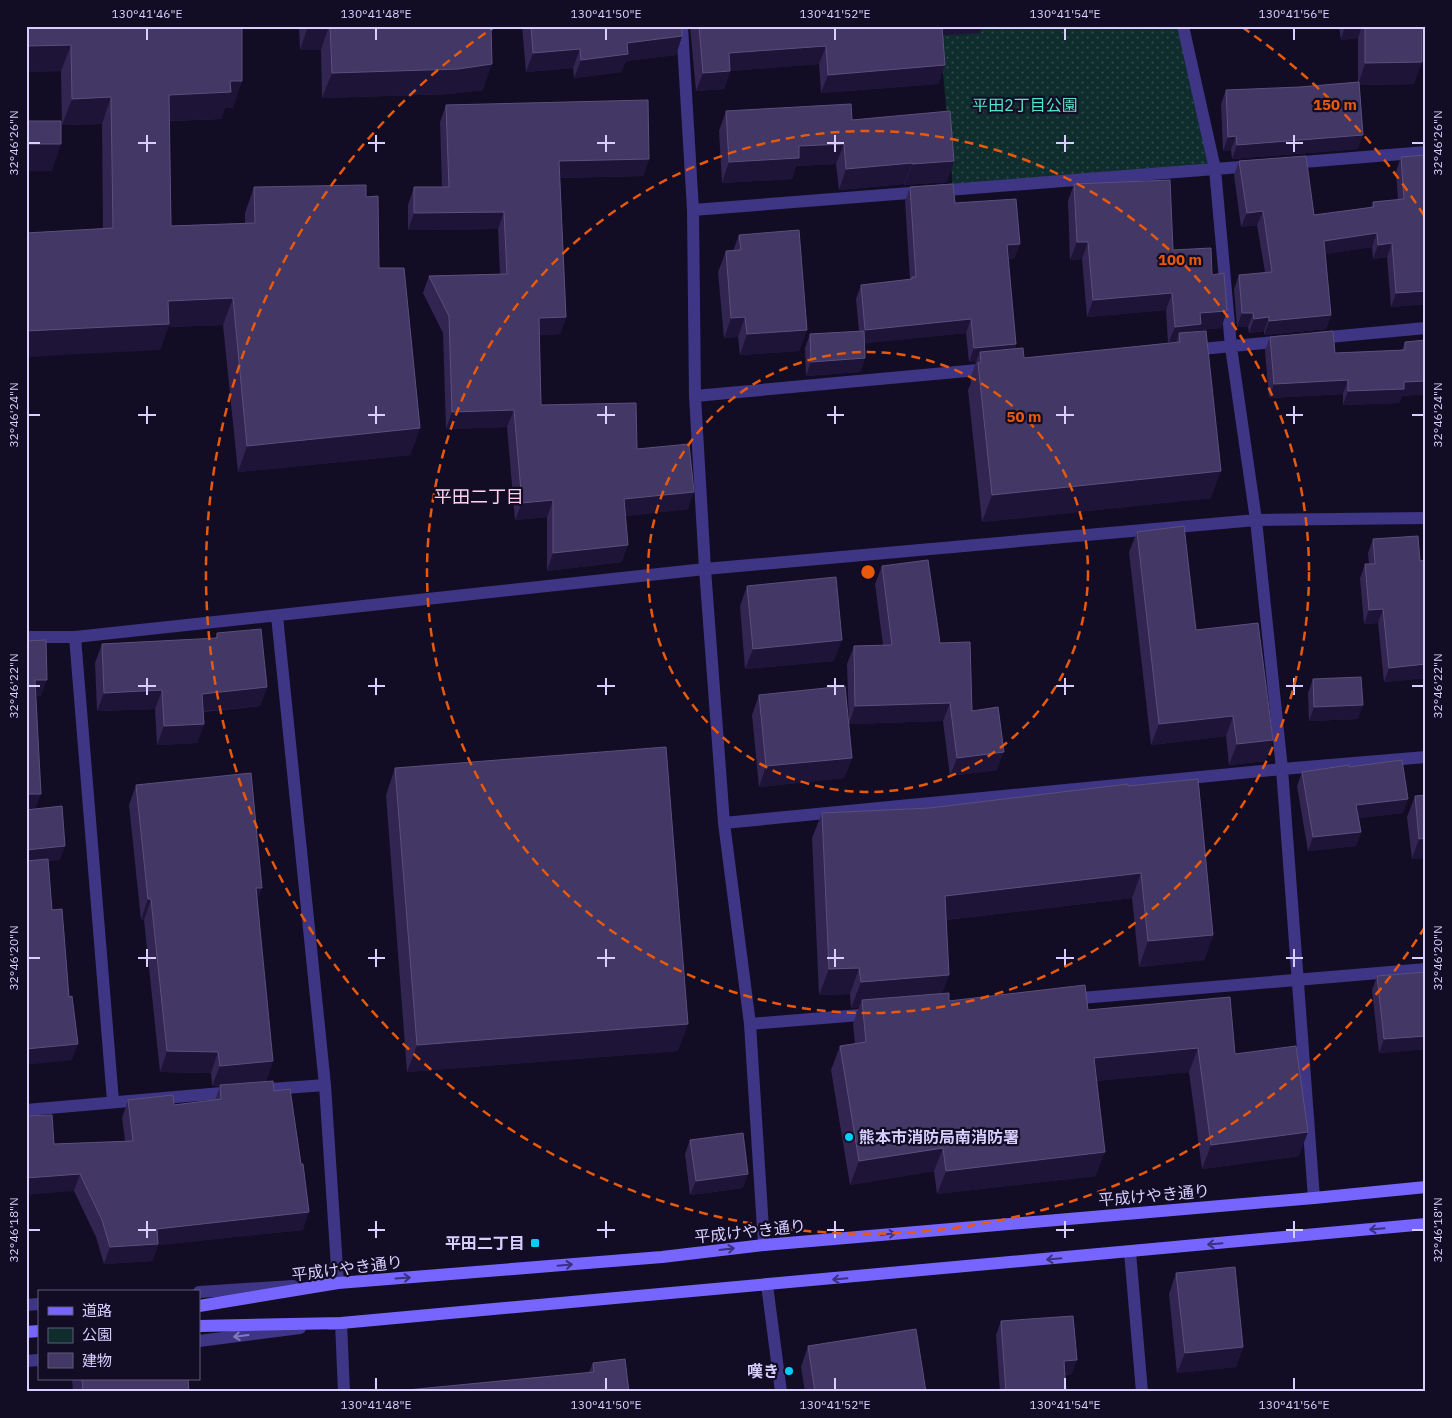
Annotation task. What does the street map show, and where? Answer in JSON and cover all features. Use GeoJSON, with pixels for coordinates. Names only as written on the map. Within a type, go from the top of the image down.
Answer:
{"type":"FeatureCollection","features":[{"type":"Feature","properties":{"kind":"street"},"geometry":{"type":"LineString","coordinates":[[682,26],[692,210],[695,396],[705,569],[724,823],[750,1024],[764,1245]]}},
{"type":"Feature","properties":{"kind":"street"},"geometry":{"type":"LineString","coordinates":[[1183,26],[1215,169],[1231,347],[1256,520],[1282,769],[1314,1198]]}},
{"type":"Feature","properties":{"kind":"street"},"geometry":{"type":"LineString","coordinates":[[1282,163],[1426,152]]}},
{"type":"Feature","properties":{"kind":"street"},"geometry":{"type":"LineString","coordinates":[[692,210],[1263,165]]}},
{"type":"Feature","properties":{"kind":"street"},"geometry":{"type":"LineString","coordinates":[[1181,351],[1426,328]]}},
{"type":"Feature","properties":{"kind":"street"},"geometry":{"type":"LineString","coordinates":[[695,396],[1003,368]]}},
{"type":"Feature","properties":{"kind":"street"},"geometry":{"type":"LineString","coordinates":[[26,637],[75,636],[705,569],[1256,520],[1426,518]]}},
{"type":"Feature","properties":{"kind":"street"},"geometry":{"type":"LineString","coordinates":[[200,1292],[338,1283],[325,1085],[277,616]]}},
{"type":"Feature","properties":{"kind":"street"},"geometry":{"type":"LineString","coordinates":[[75,636],[113,1102]]}},
{"type":"Feature","properties":{"kind":"street"},"geometry":{"type":"LineString","coordinates":[[724,823],[1282,769],[1426,757]]}},
{"type":"Feature","properties":{"kind":"street"},"geometry":{"type":"LineString","coordinates":[[1059,999],[1426,969]]}},
{"type":"Feature","properties":{"kind":"street"},"geometry":{"type":"LineString","coordinates":[[750,1024],[880,1014]]}},
{"type":"Feature","properties":{"kind":"street"},"geometry":{"type":"LineString","coordinates":[[26,1110],[325,1085]]}},
{"type":"Feature","properties":{"kind":"street","name":"平成けやき通り"},"geometry":{"type":"LineString","coordinates":[[200,1306],[338,1283],[662,1257],[764,1245],[1426,1187]]}},
{"type":"Feature","properties":{"kind":"street"},"geometry":{"type":"LineString","coordinates":[[200,1342],[341,1323],[1426,1224]]}},
{"type":"Feature","properties":{"kind":"street"},"geometry":{"type":"LineString","coordinates":[[1130,1252],[1142,1392]]}},
{"type":"Feature","properties":{"kind":"street"},"geometry":{"type":"LineString","coordinates":[[767,1285],[781,1392]]}},
{"type":"Feature","properties":{"kind":"street"},"geometry":{"type":"LineString","coordinates":[[200,1326],[341,1323]]}},
{"type":"Feature","properties":{"kind":"street"},"geometry":{"type":"LineString","coordinates":[[341,1323],[344,1392]]}},
{"type":"Feature","properties":{"kind":"green space","name":"平田2丁目公園"},"geometry":{"type":"Polygon","coordinates":[[[939,26],[1183,26],[1215,169],[953,189],[939,26]]]}},
{"type":"Feature","properties":{"kind":"building"},"geometry":{"type":"Polygon","coordinates":[[[26,26],[242,26],[242,81],[230,81],[231,92],[169,95],[171,226],[255,223],[254,187],[366,185],[366,197],[378,196],[379,268],[404,268],[420,428],[247,446],[233,298],[168,301],[169,324],[26,331],[26,233],[113,228],[111,97],[72,99],[71,45],[26,46],[26,26]]]}},
{"type":"Feature","properties":{"kind":"building"},"geometry":{"type":"Polygon","coordinates":[[[330,26],[491,26],[492,64],[458,69],[332,73],[330,26]]]}},
{"type":"Feature","properties":{"kind":"building"},"geometry":{"type":"Polygon","coordinates":[[[531,26],[682,26],[682,36],[627,43],[628,54],[581,60],[580,49],[533,53],[531,26]]]}},
{"type":"Feature","properties":{"kind":"building"},"geometry":{"type":"Polygon","coordinates":[[[699,26],[942,26],[945,65],[828,75],[826,46],[729,53],[730,71],[703,73],[699,26]]]}},
{"type":"Feature","properties":{"kind":"building"},"geometry":{"type":"Polygon","coordinates":[[[1365,26],[1422,26],[1422,62],[1365,63],[1365,26]]]}},
{"type":"Feature","properties":{"kind":"building"},"geometry":{"type":"Polygon","coordinates":[[[1359,82],[1363,135],[1237,145],[1236,136],[1228,137],[1226,90],[1359,82]]]}},
{"type":"Feature","properties":{"kind":"building"},"geometry":{"type":"Polygon","coordinates":[[[648,100],[649,159],[559,161],[566,317],[539,318],[541,405],[636,403],[637,449],[689,444],[694,492],[624,499],[628,545],[553,553],[553,500],[522,503],[514,410],[452,412],[449,316],[429,276],[507,274],[504,212],[414,213],[414,187],[449,187],[446,105],[648,100]]]}},
{"type":"Feature","properties":{"kind":"building"},"geometry":{"type":"Polygon","coordinates":[[[851,104],[852,120],[950,111],[954,161],[846,169],[844,144],[799,146],[799,158],[729,162],[726,111],[851,104]]]}},
{"type":"Feature","properties":{"kind":"building"},"geometry":{"type":"Polygon","coordinates":[[[26,121],[61,121],[61,144],[26,144],[26,121]]]}},
{"type":"Feature","properties":{"kind":"building"},"geometry":{"type":"Polygon","coordinates":[[[1426,155],[1426,291],[1396,293],[1392,243],[1378,245],[1377,233],[1324,241],[1331,315],[1269,321],[1269,317],[1254,319],[1253,313],[1242,313],[1239,275],[1272,272],[1263,211],[1247,213],[1239,161],[1306,156],[1314,215],[1374,207],[1373,202],[1404,199],[1401,157],[1426,155]]]}},
{"type":"Feature","properties":{"kind":"building"},"geometry":{"type":"Polygon","coordinates":[[[1170,180],[1173,250],[1211,248],[1212,275],[1224,273],[1227,311],[1200,313],[1201,324],[1175,327],[1172,293],[1093,300],[1088,242],[1077,242],[1074,184],[1170,180]]]}},
{"type":"Feature","properties":{"kind":"building"},"geometry":{"type":"Polygon","coordinates":[[[953,184],[955,203],[1016,199],[1020,244],[1007,245],[1016,344],[974,348],[971,319],[865,330],[861,285],[916,277],[910,187],[953,184]]]}},
{"type":"Feature","properties":{"kind":"building"},"geometry":{"type":"Polygon","coordinates":[[[799,230],[807,330],[747,334],[745,317],[731,318],[726,251],[741,250],[739,235],[799,230]]]}},
{"type":"Feature","properties":{"kind":"building"},"geometry":{"type":"Polygon","coordinates":[[[864,331],[865,358],[811,362],[810,334],[864,331]]]}},
{"type":"Feature","properties":{"kind":"building"},"geometry":{"type":"Polygon","coordinates":[[[1206,331],[1221,471],[992,495],[978,363],[981,362],[980,352],[1023,348],[1024,358],[1180,342],[1179,333],[1206,331]]]}},
{"type":"Feature","properties":{"kind":"building"},"geometry":{"type":"Polygon","coordinates":[[[1333,331],[1335,353],[1405,350],[1405,342],[1426,340],[1426,381],[1404,382],[1404,389],[1348,391],[1348,380],[1274,384],[1270,337],[1333,331]]]}},
{"type":"Feature","properties":{"kind":"building"},"geometry":{"type":"Polygon","coordinates":[[[1184,526],[1196,630],[1258,623],[1273,740],[1237,744],[1233,716],[1159,724],[1137,532],[1184,526]]]}},
{"type":"Feature","properties":{"kind":"building"},"geometry":{"type":"Polygon","coordinates":[[[1418,536],[1420,561],[1426,560],[1426,664],[1389,668],[1383,609],[1369,610],[1365,564],[1375,564],[1373,539],[1418,536]]]}},
{"type":"Feature","properties":{"kind":"building"},"geometry":{"type":"Polygon","coordinates":[[[928,560],[940,643],[970,642],[972,711],[998,707],[1004,752],[957,758],[950,703],[855,706],[854,646],[892,645],[882,566],[928,560]]]}},
{"type":"Feature","properties":{"kind":"building"},"geometry":{"type":"Polygon","coordinates":[[[836,577],[842,640],[753,649],[747,586],[836,577]]]}},
{"type":"Feature","properties":{"kind":"building"},"geometry":{"type":"Polygon","coordinates":[[[261,629],[267,687],[202,694],[204,724],[164,726],[162,690],[104,693],[102,644],[217,638],[217,633],[261,629]]]}},
{"type":"Feature","properties":{"kind":"building"},"geometry":{"type":"Polygon","coordinates":[[[46,640],[47,680],[35,680],[41,794],[26,794],[26,641],[46,640]]]}},
{"type":"Feature","properties":{"kind":"building"},"geometry":{"type":"Polygon","coordinates":[[[1361,677],[1363,705],[1314,707],[1313,679],[1361,677]]]}},
{"type":"Feature","properties":{"kind":"building"},"geometry":{"type":"Polygon","coordinates":[[[845,686],[852,758],[766,766],[759,695],[845,686]]]}},
{"type":"Feature","properties":{"kind":"building"},"geometry":{"type":"Polygon","coordinates":[[[666,747],[688,1024],[417,1045],[395,768],[666,747]]]}},
{"type":"Feature","properties":{"kind":"building"},"geometry":{"type":"Polygon","coordinates":[[[1402,760],[1408,799],[1356,805],[1361,832],[1313,837],[1302,772],[1402,760]]]}},
{"type":"Feature","properties":{"kind":"building"},"geometry":{"type":"Polygon","coordinates":[[[251,773],[262,888],[256,888],[273,1061],[220,1066],[218,1052],[167,1051],[151,899],[148,899],[136,785],[251,773]]]}},
{"type":"Feature","properties":{"kind":"building"},"geometry":{"type":"Polygon","coordinates":[[[1198,779],[1213,935],[1148,941],[1141,873],[945,896],[949,975],[861,982],[859,968],[829,969],[822,813],[930,808],[1128,784],[1128,786],[1198,779]]]}},
{"type":"Feature","properties":{"kind":"building"},"geometry":{"type":"Polygon","coordinates":[[[1426,795],[1426,838],[1419,839],[1415,796],[1426,795]]]}},
{"type":"Feature","properties":{"kind":"building"},"geometry":{"type":"Polygon","coordinates":[[[62,806],[65,846],[26,850],[26,810],[62,806]]]}},
{"type":"Feature","properties":{"kind":"building"},"geometry":{"type":"Polygon","coordinates":[[[48,859],[52,910],[62,909],[69,997],[72,996],[78,1044],[26,1049],[26,861],[48,859]]]}},
{"type":"Feature","properties":{"kind":"building"},"geometry":{"type":"Polygon","coordinates":[[[1426,972],[1426,1036],[1384,1039],[1377,976],[1426,972]]]}},
{"type":"Feature","properties":{"kind":"building"},"geometry":{"type":"Polygon","coordinates":[[[1085,985],[1088,1010],[1230,997],[1235,1054],[1296,1046],[1308,1132],[1211,1145],[1198,1048],[1094,1058],[1105,1152],[946,1171],[943,1148],[859,1161],[840,1046],[866,1042],[862,1000],[949,993],[949,1001],[1085,985]]]}},
{"type":"Feature","properties":{"kind":"building"},"geometry":{"type":"Polygon","coordinates":[[[273,1081],[274,1091],[290,1089],[309,1212],[157,1229],[158,1244],[110,1247],[102,1220],[80,1174],[26,1178],[26,1116],[52,1115],[54,1144],[133,1141],[128,1100],[173,1095],[174,1105],[221,1099],[220,1085],[273,1081]]]}},
{"type":"Feature","properties":{"kind":"building"},"geometry":{"type":"Polygon","coordinates":[[[743,1133],[748,1174],[696,1181],[690,1140],[743,1133]]]}},
{"type":"Feature","properties":{"kind":"building"},"geometry":{"type":"Polygon","coordinates":[[[1235,1267],[1243,1347],[1185,1353],[1176,1273],[1235,1267]]]}},
{"type":"Feature","properties":{"kind":"building"},"geometry":{"type":"Polygon","coordinates":[[[1073,1316],[1077,1360],[1064,1361],[1066,1392],[1006,1392],[1001,1321],[1073,1316]]]}},
{"type":"Feature","properties":{"kind":"building"},"geometry":{"type":"Polygon","coordinates":[[[916,1329],[926,1392],[815,1392],[808,1346],[916,1329]]]}},
{"type":"Feature","properties":{"kind":"building"},"geometry":{"type":"Polygon","coordinates":[[[625,1359],[629,1392],[386,1392],[594,1372],[593,1363],[625,1359]]]}},
{"type":"Feature","properties":{"kind":"building"},"geometry":{"type":"Polygon","coordinates":[[[82,1380],[188,1380],[189,1392],[83,1392],[82,1380]]]}},
{"type":"Feature","properties":{"kind":"place","name":"熊本市消防局南消防署"},"geometry":{"type":"Point","coordinates":[849,1137]}},
{"type":"Feature","properties":{"kind":"place","name":"平田二丁目"},"geometry":{"type":"Point","coordinates":[535,1243]}},
{"type":"Feature","properties":{"kind":"place","name":"嘆き"},"geometry":{"type":"Point","coordinates":[789,1371]}},
{"type":"Feature","properties":{"kind":"district","name":"平田二丁目"},"geometry":{"type":"Point","coordinates":[479,496]}}]}
